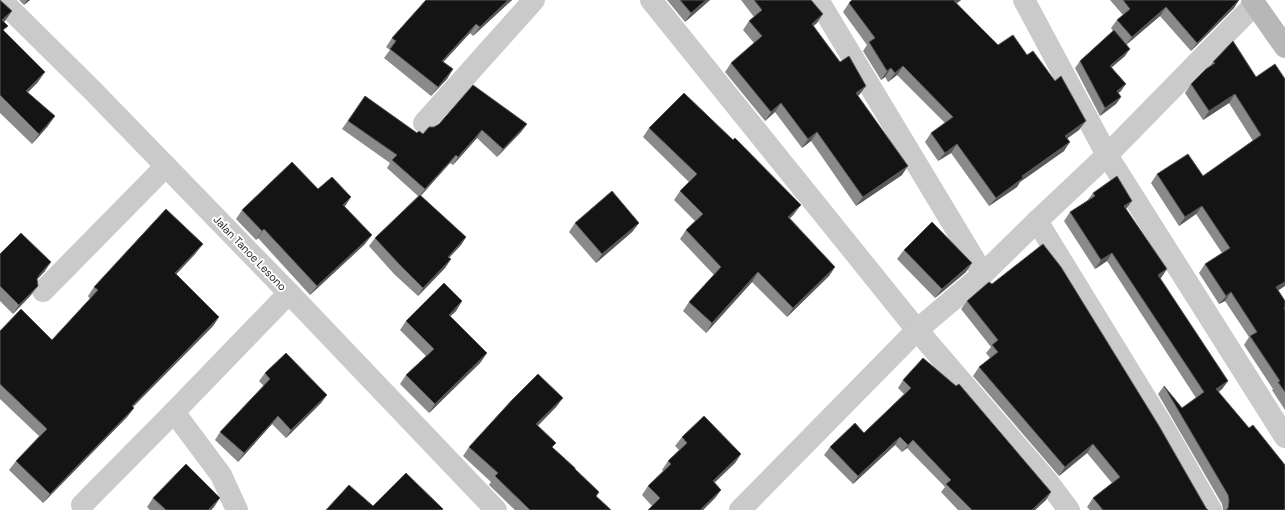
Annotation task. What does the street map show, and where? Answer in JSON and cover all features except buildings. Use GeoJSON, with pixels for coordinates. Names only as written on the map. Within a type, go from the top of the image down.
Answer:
{"type":"FeatureCollection","features":[{"type":"Feature","properties":{"kind":"main road"},"geometry":{"type":"LineString","coordinates":[[1253,2],[1285,47]]}},
{"type":"Feature","properties":{"kind":"street","name":"Jalan Tanoe Lesono"},"geometry":{"type":"LineString","coordinates":[[0,0],[166,166],[496,510]]}},
{"type":"Feature","properties":{"kind":"street"},"geometry":{"type":"LineString","coordinates":[[424,123],[534,0]]}},
{"type":"Feature","properties":{"kind":"street"},"geometry":{"type":"LineString","coordinates":[[651,0],[917,330],[1048,482],[1069,510]]}},
{"type":"Feature","properties":{"kind":"street"},"geometry":{"type":"LineString","coordinates":[[818,0],[983,274]]}},
{"type":"Feature","properties":{"kind":"street"},"geometry":{"type":"LineString","coordinates":[[1024,0],[1107,155],[1285,437]]}},
{"type":"Feature","properties":{"kind":"street"},"geometry":{"type":"LineString","coordinates":[[740,510],[917,330],[983,274],[1107,155],[1253,2]]}},
{"type":"Feature","properties":{"kind":"street"},"geometry":{"type":"LineString","coordinates":[[43,292],[166,166]]}},
{"type":"Feature","properties":{"kind":"street"},"geometry":{"type":"LineString","coordinates":[[1037,221],[1164,428],[1211,510]]}},
{"type":"Feature","properties":{"kind":"street"},"geometry":{"type":"LineString","coordinates":[[82,505],[289,293]]}},
{"type":"Feature","properties":{"kind":"street"},"geometry":{"type":"LineString","coordinates":[[174,412],[221,475],[237,510]]}}]}
